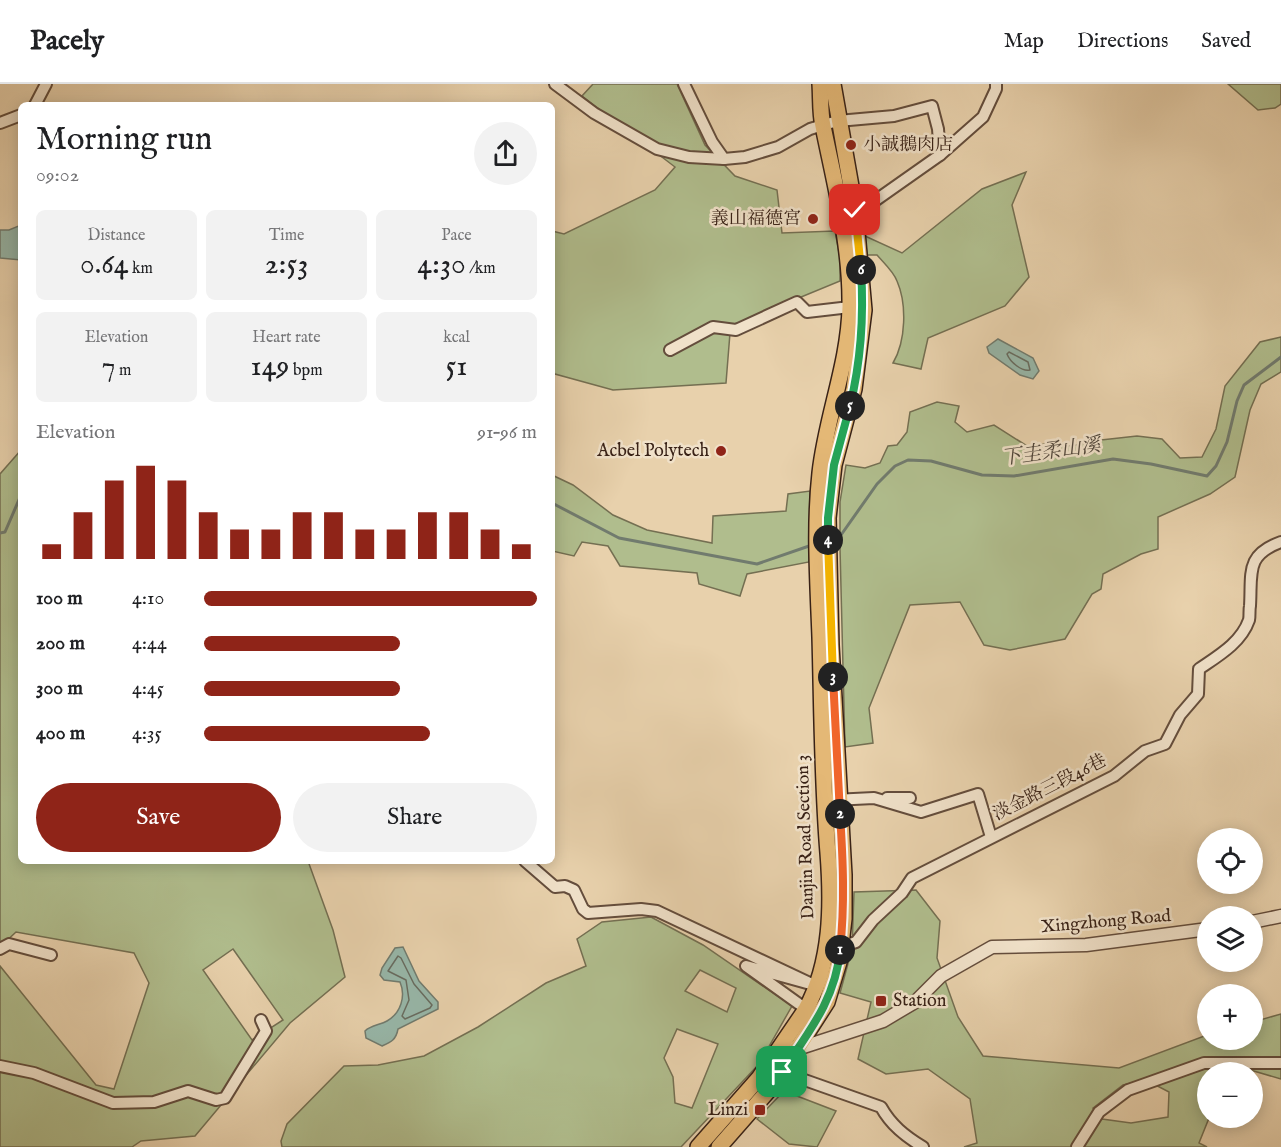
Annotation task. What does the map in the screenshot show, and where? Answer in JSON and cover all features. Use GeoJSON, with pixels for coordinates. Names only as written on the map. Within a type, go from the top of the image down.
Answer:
{"type":"FeatureCollection","features":[{"type":"Feature","properties":{"kind":"main road"},"geometry":{"type":"LineString","coordinates":[[820,84],[855,210],[862,288],[862,327],[854,389],[823,518]]}},
{"type":"Feature","properties":{"kind":"main road"},"geometry":{"type":"LineString","coordinates":[[823,518],[822,456],[845,352],[850,307],[830,123],[833,84]]}},
{"type":"Feature","properties":{"kind":"main road","name":"Danjin Road Section 3"},"geometry":{"type":"LineString","coordinates":[[719,1147],[782,1072],[790,1047],[812,999],[823,963],[829,932],[831,800],[823,518]]}},
{"type":"Feature","properties":{"kind":"main road","name":"Danjin Road Section 3"},"geometry":{"type":"LineString","coordinates":[[698,1147],[759,1078],[790,1047],[827,1002],[839,962],[844,919],[844,875],[831,800]]}},
{"type":"Feature","properties":{"kind":"street"},"geometry":{"type":"LineString","coordinates":[[37,102],[46,84]]}},
{"type":"Feature","properties":{"kind":"street"},"geometry":{"type":"LineString","coordinates":[[555,84],[594,113],[657,149],[689,157],[724,159],[745,157],[778,147],[810,129],[830,123],[894,116],[932,106],[938,129],[940,155]]}},
{"type":"Feature","properties":{"kind":"street"},"geometry":{"type":"LineString","coordinates":[[684,84],[712,142],[724,159]]}},
{"type":"Feature","properties":{"kind":"street"},"geometry":{"type":"LineString","coordinates":[[855,210],[868,205],[940,155],[983,117],[996,89],[996,84]]}},
{"type":"Feature","properties":{"kind":"street"},"geometry":{"type":"LineString","coordinates":[[0,123],[18,116]]}},
{"type":"Feature","properties":{"kind":"street"},"geometry":{"type":"LineString","coordinates":[[670,350],[713,327],[736,330],[797,302],[807,312],[850,307]]}},
{"type":"Feature","properties":{"kind":"street","name":"淡金路三段46巷"},"geometry":{"type":"LineString","coordinates":[[841,947],[856,942],[873,920],[902,893],[912,878],[1114,776],[1145,751],[1165,744],[1180,715],[1198,694],[1199,669],[1233,645],[1249,620],[1252,563],[1268,546],[1281,542]]}},
{"type":"Feature","properties":{"kind":"street"},"geometry":{"type":"LineString","coordinates":[[874,798],[921,812],[978,794],[991,837]]}},
{"type":"Feature","properties":{"kind":"street"},"geometry":{"type":"LineString","coordinates":[[831,800],[910,798]]}},
{"type":"Feature","properties":{"kind":"street"},"geometry":{"type":"LineString","coordinates":[[528,864],[555,887],[565,886],[574,890],[583,909],[588,912],[641,909],[657,911],[814,985],[746,966],[806,1009]]}},
{"type":"Feature","properties":{"kind":"street"},"geometry":{"type":"LineString","coordinates":[[1263,920],[1281,916]]}},
{"type":"Feature","properties":{"kind":"street","name":"Xingzhong Road"},"geometry":{"type":"LineString","coordinates":[[790,1047],[883,1021],[915,1002],[941,976],[992,947],[1086,945],[1197,930]]}},
{"type":"Feature","properties":{"kind":"street"},"geometry":{"type":"LineString","coordinates":[[0,949],[9,944],[51,955]]}},
{"type":"Feature","properties":{"kind":"street"},"geometry":{"type":"LineString","coordinates":[[0,1066],[34,1073],[113,1102],[154,1102],[188,1091],[216,1100],[225,1098],[266,1031],[261,1020]]}},
{"type":"Feature","properties":{"kind":"street"},"geometry":{"type":"LineString","coordinates":[[1077,1147],[1099,1112],[1128,1090],[1203,1063],[1281,1063]]}},
{"type":"Feature","properties":{"kind":"street"},"geometry":{"type":"LineString","coordinates":[[782,1072],[881,1107],[890,1122],[910,1140],[923,1147]]}},
{"type":"Feature","properties":{"kind":"green space"},"geometry":{"type":"Polygon","coordinates":[[[593,84],[677,84],[705,145],[735,176],[777,190],[782,233],[835,231],[840,258],[840,281],[738,323],[730,333],[726,383],[613,390],[555,374],[555,232],[564,234],[655,190],[675,167],[582,96],[593,84]]]}},
{"type":"Feature","properties":{"kind":"green space"},"geometry":{"type":"Polygon","coordinates":[[[1228,84],[1281,84],[1281,104],[1275,108],[1258,110],[1228,84]]]}},
{"type":"Feature","properties":{"kind":"green space"},"geometry":{"type":"Polygon","coordinates":[[[1026,172],[1012,205],[1029,277],[1005,306],[928,338],[921,369],[893,363],[903,333],[904,311],[900,290],[893,274],[877,255],[867,255],[865,236],[902,253],[982,189],[1026,172]]]}},
{"type":"Feature","properties":{"kind":"green space"},"geometry":{"type":"Polygon","coordinates":[[[1281,337],[1281,372],[1261,384],[1250,410],[1235,477],[1210,494],[1158,517],[1158,549],[1141,554],[1103,574],[1101,589],[1092,594],[1065,639],[1010,650],[984,645],[960,602],[910,605],[869,708],[873,743],[845,747],[840,502],[846,465],[865,468],[880,463],[888,446],[897,445],[907,432],[910,412],[937,402],[959,406],[955,422],[967,432],[994,425],[1027,446],[1045,444],[1071,446],[1137,436],[1162,439],[1180,458],[1202,457],[1216,429],[1225,386],[1260,342],[1281,337]]]}},
{"type":"Feature","properties":{"kind":"green space"},"geometry":{"type":"Polygon","coordinates":[[[18,453],[18,864],[309,864],[333,930],[345,977],[290,1023],[195,1136],[141,1141],[132,1147],[0,1147],[0,966],[96,1085],[114,1089],[149,983],[134,953],[16,932],[0,947],[0,474],[18,453]],[[233,949],[203,970],[252,1040],[283,1020],[233,949]]]}},
{"type":"Feature","properties":{"kind":"green space"},"geometry":{"type":"Polygon","coordinates":[[[555,476],[573,485],[613,515],[647,530],[712,543],[713,516],[786,511],[788,494],[810,491],[809,562],[747,574],[740,596],[699,584],[697,573],[620,566],[608,546],[582,542],[574,556],[555,552],[555,476]]]}},
{"type":"Feature","properties":{"kind":"green space"},"geometry":{"type":"Polygon","coordinates":[[[916,890],[940,921],[937,958],[958,1017],[983,1056],[1119,1068],[1197,1039],[1197,1050],[1263,1050],[1263,1019],[1281,1014],[1281,1079],[1263,1074],[1263,1062],[1197,1062],[1197,1128],[1205,1128],[1199,1143],[1207,1147],[964,1147],[977,1143],[970,1099],[928,1069],[886,1074],[858,1059],[871,1002],[840,993],[852,949],[854,892],[916,890]],[[1146,1080],[1123,1085],[1093,1108],[1102,1119],[1131,1123],[1168,1117],[1169,1092],[1146,1080]]]}},
{"type":"Feature","properties":{"kind":"green space"},"geometry":{"type":"Polygon","coordinates":[[[651,917],[703,945],[792,1006],[759,1064],[681,1147],[282,1147],[281,1141],[287,1124],[344,1066],[378,1065],[424,1056],[478,1027],[546,983],[586,966],[577,939],[602,922],[651,917]],[[700,970],[685,991],[727,1012],[736,988],[700,970]],[[677,1029],[664,1058],[673,1077],[675,1103],[692,1108],[718,1044],[677,1029]]]}},
{"type":"Feature","properties":{"kind":"green space"},"geometry":{"type":"Polygon","coordinates":[[[784,1091],[836,1111],[817,1147],[789,1144],[757,1119],[784,1091]]]}},
{"type":"Feature","properties":{"kind":"water"},"geometry":{"type":"Polygon","coordinates":[[[18,226],[18,260],[0,258],[0,230],[9,230],[18,226]]]}},
{"type":"Feature","properties":{"kind":"water"},"geometry":{"type":"Polygon","coordinates":[[[998,339],[1033,358],[1039,371],[1033,379],[1020,375],[989,353],[987,347],[998,339]]]}},
{"type":"Feature","properties":{"kind":"water"},"geometry":{"type":"Polygon","coordinates":[[[403,947],[419,981],[438,1002],[438,1009],[398,1029],[393,1040],[382,1046],[366,1038],[365,1031],[392,1018],[399,1009],[402,998],[400,982],[384,980],[380,975],[395,948],[403,947]]]}},
{"type":"Feature","properties":{"kind":"waterway","name":"下圭柔山溪"},"geometry":{"type":"LineString","coordinates":[[832,538],[841,535],[877,484],[895,466],[908,460],[931,461],[982,475],[1014,476],[1113,459],[1151,464],[1207,476],[1216,466],[1227,442],[1237,401],[1244,385],[1281,357]]}},
{"type":"Feature","properties":{"kind":"waterway","name":"下圭柔山溪"},"geometry":{"type":"LineString","coordinates":[[0,533],[5,532],[18,502]]}},
{"type":"Feature","properties":{"kind":"waterway","name":"下圭柔山溪"},"geometry":{"type":"LineString","coordinates":[[555,505],[619,538],[757,564],[812,545]]}},
{"type":"Feature","properties":{"kind":"place","name":"小誠鵝肉店"},"geometry":{"type":"Point","coordinates":[851,145]}},
{"type":"Feature","properties":{"kind":"place","name":"義山福德宮"},"geometry":{"type":"Point","coordinates":[813,219]}},
{"type":"Feature","properties":{"kind":"place","name":"Acbel Polytech"},"geometry":{"type":"Point","coordinates":[721,451]}},
{"type":"Feature","properties":{"kind":"place","name":"Station"},"geometry":{"type":"Point","coordinates":[881,1001]}},
{"type":"Feature","properties":{"kind":"place","name":"Linzi"},"geometry":{"type":"Point","coordinates":[760,1110]}},
{"type":"Feature","properties":{"kind":"route"},"geometry":{"type":"LineString","coordinates":[[782,1072],[827,1002],[839,962],[844,919],[844,875],[831,645],[828,518],[834,465],[854,389],[864,310],[855,210]]}}]}
